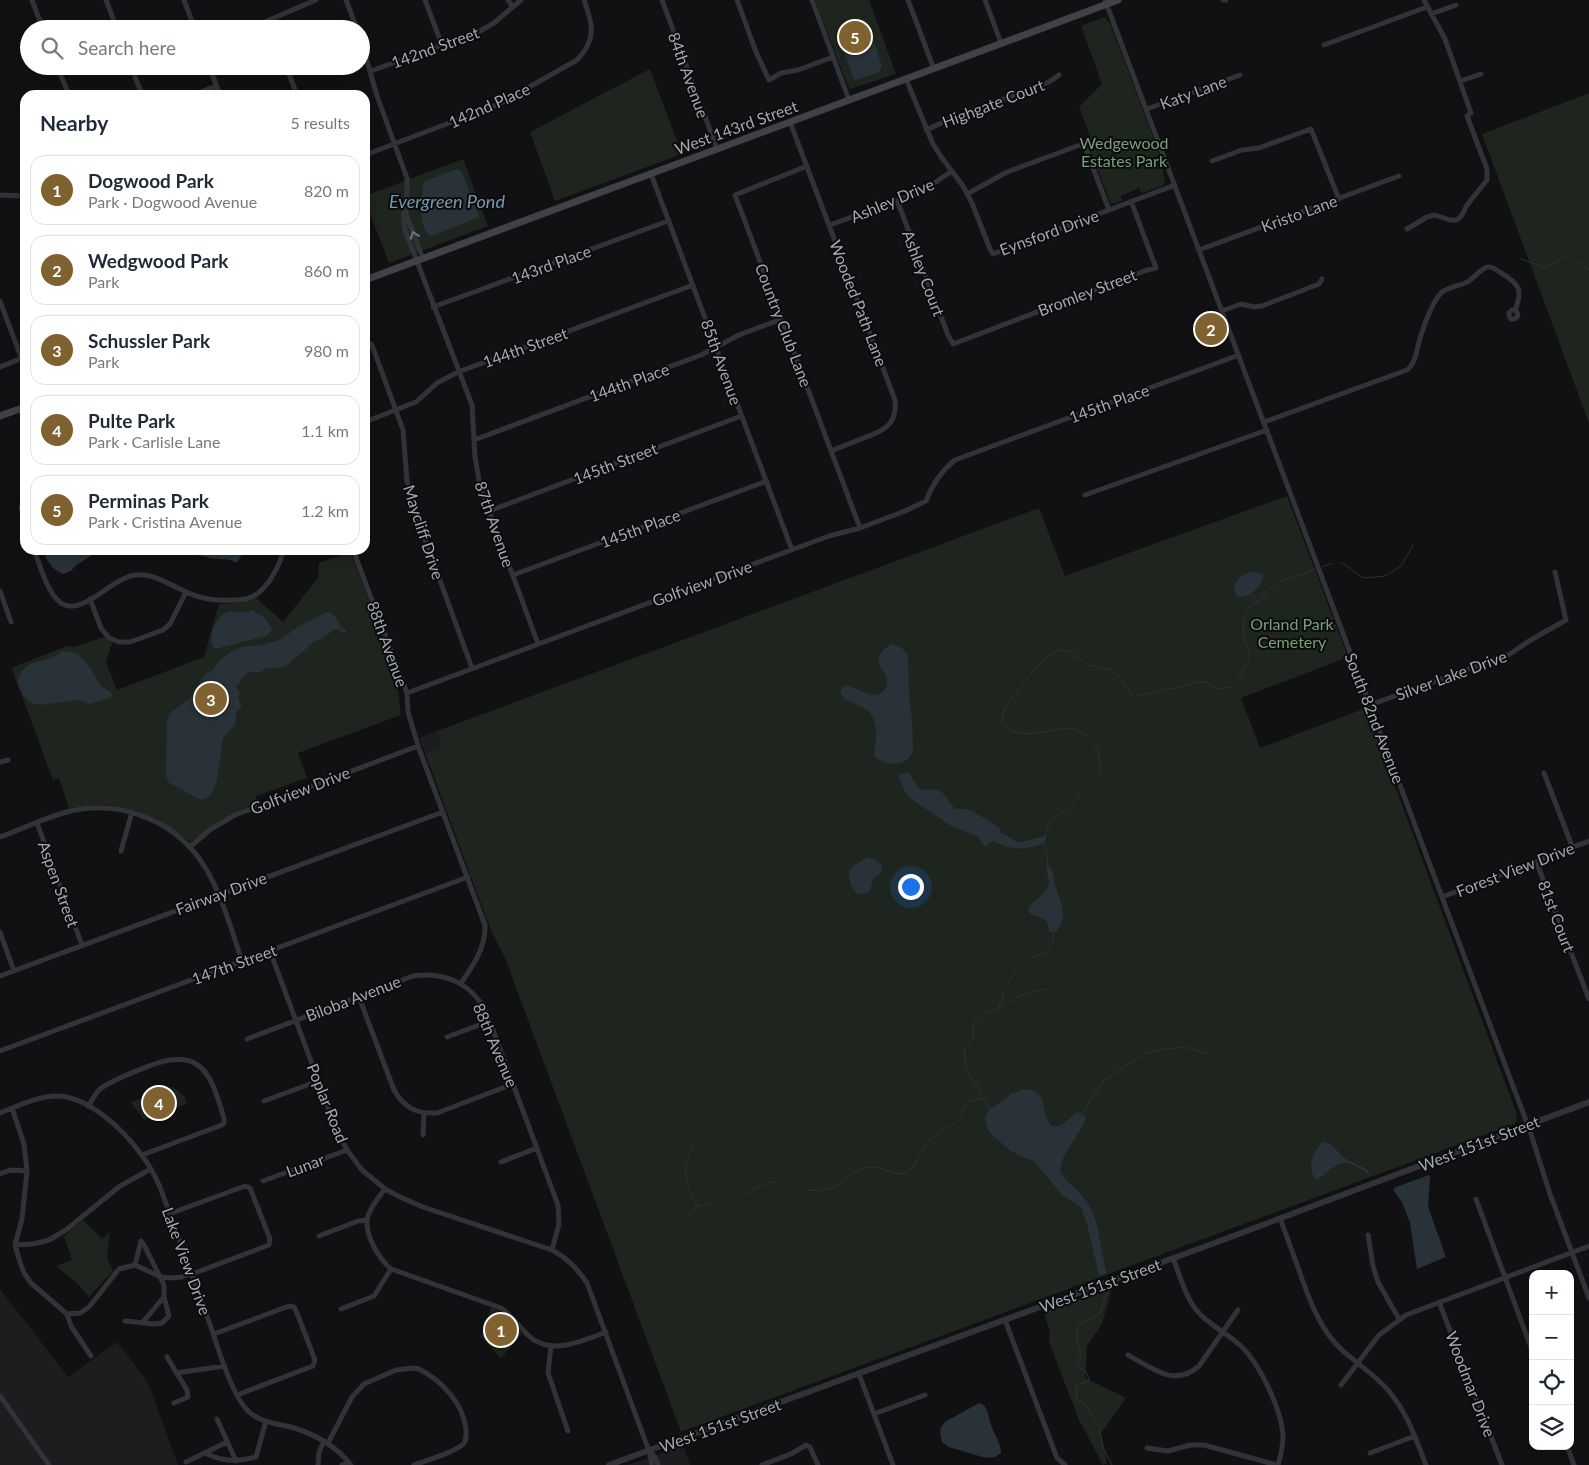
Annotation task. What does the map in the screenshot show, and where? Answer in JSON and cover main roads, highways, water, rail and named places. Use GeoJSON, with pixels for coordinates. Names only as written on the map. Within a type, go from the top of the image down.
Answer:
{"type":"FeatureCollection","features":[{"type":"Feature","properties":{"kind":"main road","name":"West 143rd Street"},"geometry":{"type":"LineString","coordinates":[[370,278],[906,79],[1106,2],[1118,0]]}},
{"type":"Feature","properties":{"kind":"main road"},"geometry":{"type":"LineString","coordinates":[[0,416],[20,409]]}},
{"type":"Feature","properties":{"kind":"water"},"geometry":{"type":"Polygon","coordinates":[[[864,19],[868,23],[882,66],[879,72],[855,80],[837,32],[842,27],[864,19]]]}},
{"type":"Feature","properties":{"kind":"water","name":"Evergreen Pond"},"geometry":{"type":"Polygon","coordinates":[[[457,169],[462,172],[479,217],[431,236],[424,226],[421,212],[424,182],[457,169]]]}},
{"type":"Feature","properties":{"kind":"water"},"geometry":{"type":"Polygon","coordinates":[[[45,555],[92,555],[75,566],[71,571],[63,574],[55,570],[45,555]]]}},
{"type":"Feature","properties":{"kind":"water"},"geometry":{"type":"Polygon","coordinates":[[[199,555],[241,555],[237,563],[231,560],[199,555]]]}},
{"type":"Feature","properties":{"kind":"water"},"geometry":{"type":"Polygon","coordinates":[[[1253,572],[1263,575],[1264,577],[1260,585],[1253,592],[1245,596],[1237,596],[1234,586],[1237,580],[1243,575],[1253,572]]]}},
{"type":"Feature","properties":{"kind":"water"},"geometry":{"type":"Polygon","coordinates":[[[252,609],[263,616],[271,627],[272,630],[266,636],[215,649],[212,646],[211,637],[220,616],[228,612],[250,612],[252,609]]]}},
{"type":"Feature","properties":{"kind":"water"},"geometry":{"type":"Polygon","coordinates":[[[327,612],[332,613],[340,624],[341,629],[345,629],[347,632],[335,629],[315,641],[286,666],[267,668],[259,673],[249,672],[237,685],[236,687],[240,692],[238,699],[242,707],[236,712],[235,725],[223,738],[217,780],[211,795],[205,799],[199,799],[169,783],[166,776],[167,721],[170,713],[192,696],[205,674],[213,670],[218,662],[231,652],[242,647],[262,645],[279,640],[298,627],[327,612]]]}},
{"type":"Feature","properties":{"kind":"water"},"geometry":{"type":"Polygon","coordinates":[[[893,644],[902,648],[908,655],[912,719],[913,750],[907,760],[897,764],[885,762],[875,757],[876,732],[873,718],[866,709],[846,699],[840,692],[842,687],[846,685],[873,695],[883,691],[887,685],[887,679],[879,664],[879,657],[884,649],[893,644]]]}},
{"type":"Feature","properties":{"kind":"water"},"geometry":{"type":"Polygon","coordinates":[[[62,651],[81,657],[101,686],[112,694],[111,697],[90,704],[78,700],[40,705],[32,703],[26,698],[17,683],[23,670],[32,664],[58,655],[62,651]]]}},
{"type":"Feature","properties":{"kind":"water"},"geometry":{"type":"Polygon","coordinates":[[[908,772],[919,788],[942,792],[955,809],[968,809],[974,812],[1000,828],[1000,832],[1016,841],[1021,842],[1046,836],[1045,843],[1019,848],[993,841],[985,847],[975,835],[951,826],[910,798],[904,790],[898,775],[908,772]]]}},
{"type":"Feature","properties":{"kind":"water"},"geometry":{"type":"Polygon","coordinates":[[[868,857],[881,865],[882,871],[873,879],[870,891],[860,894],[851,886],[849,871],[868,857]]]}},
{"type":"Feature","properties":{"kind":"water"},"geometry":{"type":"Polygon","coordinates":[[[1047,866],[1052,871],[1063,910],[1062,920],[1056,932],[1049,932],[1046,921],[1030,914],[1028,910],[1049,884],[1047,866]]]}},
{"type":"Feature","properties":{"kind":"water"},"geometry":{"type":"Polygon","coordinates":[[[1024,1089],[1038,1094],[1043,1103],[1045,1115],[1052,1126],[1059,1126],[1077,1112],[1086,1117],[1063,1158],[1060,1170],[1065,1179],[1081,1195],[1091,1209],[1097,1225],[1107,1273],[1099,1276],[1082,1209],[1062,1195],[1034,1161],[1011,1151],[993,1136],[988,1129],[985,1118],[988,1111],[1010,1095],[1024,1089]]]}},
{"type":"Feature","properties":{"kind":"water"},"geometry":{"type":"Polygon","coordinates":[[[1322,1142],[1330,1144],[1342,1156],[1370,1173],[1368,1174],[1352,1164],[1344,1163],[1335,1166],[1316,1180],[1311,1170],[1311,1165],[1316,1151],[1322,1142]]]}},
{"type":"Feature","properties":{"kind":"water"},"geometry":{"type":"Polygon","coordinates":[[[1429,1175],[1428,1207],[1446,1257],[1417,1269],[1410,1223],[1402,1202],[1393,1190],[1396,1187],[1429,1175]]]}},
{"type":"Feature","properties":{"kind":"water"},"geometry":{"type":"Polygon","coordinates":[[[979,1403],[985,1407],[992,1429],[1000,1445],[1001,1453],[995,1457],[986,1458],[949,1447],[942,1442],[940,1432],[945,1422],[979,1403]]]}},
{"type":"Feature","properties":{"kind":"waterway"},"geometry":{"type":"LineString","coordinates":[[1521,259],[1546,268],[1568,254],[1589,270]]}},
{"type":"Feature","properties":{"kind":"waterway"},"geometry":{"type":"LineString","coordinates":[[1341,562],[1363,578],[1385,576],[1401,566],[1413,545]]}},
{"type":"Feature","properties":{"kind":"waterway"},"geometry":{"type":"LineString","coordinates":[[1323,566],[1332,564]]}},
{"type":"Feature","properties":{"kind":"waterway"},"geometry":{"type":"LineString","coordinates":[[1045,837],[1052,821],[1071,806],[1098,776],[1100,763],[1098,751],[1093,743],[1087,736],[1077,730],[1066,728],[1031,734],[1022,733],[1014,732],[1001,721],[1006,706],[1037,666],[1049,655],[1060,650],[1069,651],[1088,665],[1112,670],[1135,697],[1197,682],[1206,682],[1218,689],[1231,687],[1236,683],[1249,661],[1250,654],[1244,639],[1243,630],[1244,619],[1249,607],[1260,601],[1268,590],[1284,579],[1303,575],[1315,568]]}},
{"type":"Feature","properties":{"kind":"waterway"},"geometry":{"type":"LineString","coordinates":[[1251,593],[1257,602]]}},
{"type":"Feature","properties":{"kind":"waterway"},"geometry":{"type":"LineString","coordinates":[[1043,843],[1048,865]]}},
{"type":"Feature","properties":{"kind":"waterway"},"geometry":{"type":"LineString","coordinates":[[1007,985],[1014,974],[1025,964],[1050,948],[1054,932]]}},
{"type":"Feature","properties":{"kind":"waterway"},"geometry":{"type":"LineString","coordinates":[[991,1109],[967,1072],[964,1050],[973,1039],[973,1022],[1019,997],[1046,989]]}},
{"type":"Feature","properties":{"kind":"waterway"},"geometry":{"type":"LineString","coordinates":[[999,1006],[1005,990]]}},
{"type":"Feature","properties":{"kind":"waterway"},"geometry":{"type":"LineString","coordinates":[[1081,1115],[1103,1081],[1144,1054],[1163,1049],[1185,1047],[1207,1054]]}},
{"type":"Feature","properties":{"kind":"waterway"},"geometry":{"type":"LineString","coordinates":[[805,1190],[819,1191],[835,1187],[855,1172],[867,1167],[879,1168],[897,1174],[907,1173],[914,1166],[924,1147],[932,1138],[958,1121],[968,1102],[983,1098]]}},
{"type":"Feature","properties":{"kind":"waterway"},"geometry":{"type":"LineString","coordinates":[[697,1140],[688,1158],[686,1173],[689,1188],[698,1207]]}},
{"type":"Feature","properties":{"kind":"waterway"},"geometry":{"type":"LineString","coordinates":[[745,1194],[767,1183],[777,1182]]}},
{"type":"Feature","properties":{"kind":"waterway"},"geometry":{"type":"LineString","coordinates":[[687,1216],[696,1207],[714,1202]]}},
{"type":"Feature","properties":{"kind":"waterway"},"geometry":{"type":"LineString","coordinates":[[1106,1295],[1100,1313],[1078,1326],[1076,1337],[1081,1354],[1077,1367],[1085,1370],[1089,1379],[1088,1382],[1076,1385],[1077,1400],[1086,1405],[1099,1427],[1103,1447],[1112,1465]]}},
{"type":"Feature","properties":{"kind":"place","name":"Perminas Park"},"geometry":{"type":"Point","coordinates":[855,37]}},
{"type":"Feature","properties":{"kind":"place","name":"Wedgwood Park"},"geometry":{"type":"Point","coordinates":[1211,329]}},
{"type":"Feature","properties":{"kind":"place","name":"Schussler Park"},"geometry":{"type":"Point","coordinates":[211,699]}},
{"type":"Feature","properties":{"kind":"place","name":"Pulte Park"},"geometry":{"type":"Point","coordinates":[159,1103]}},
{"type":"Feature","properties":{"kind":"place","name":"Dogwood Park"},"geometry":{"type":"Point","coordinates":[501,1330]}},
{"type":"Feature","properties":{"kind":"park label","name":"Wedgewood Estates Park"},"geometry":{"type":"Point","coordinates":[1124,151]}},
{"type":"Feature","properties":{"kind":"park label","name":"Orland Park Cemetery"},"geometry":{"type":"Point","coordinates":[1292,632]}}]}
